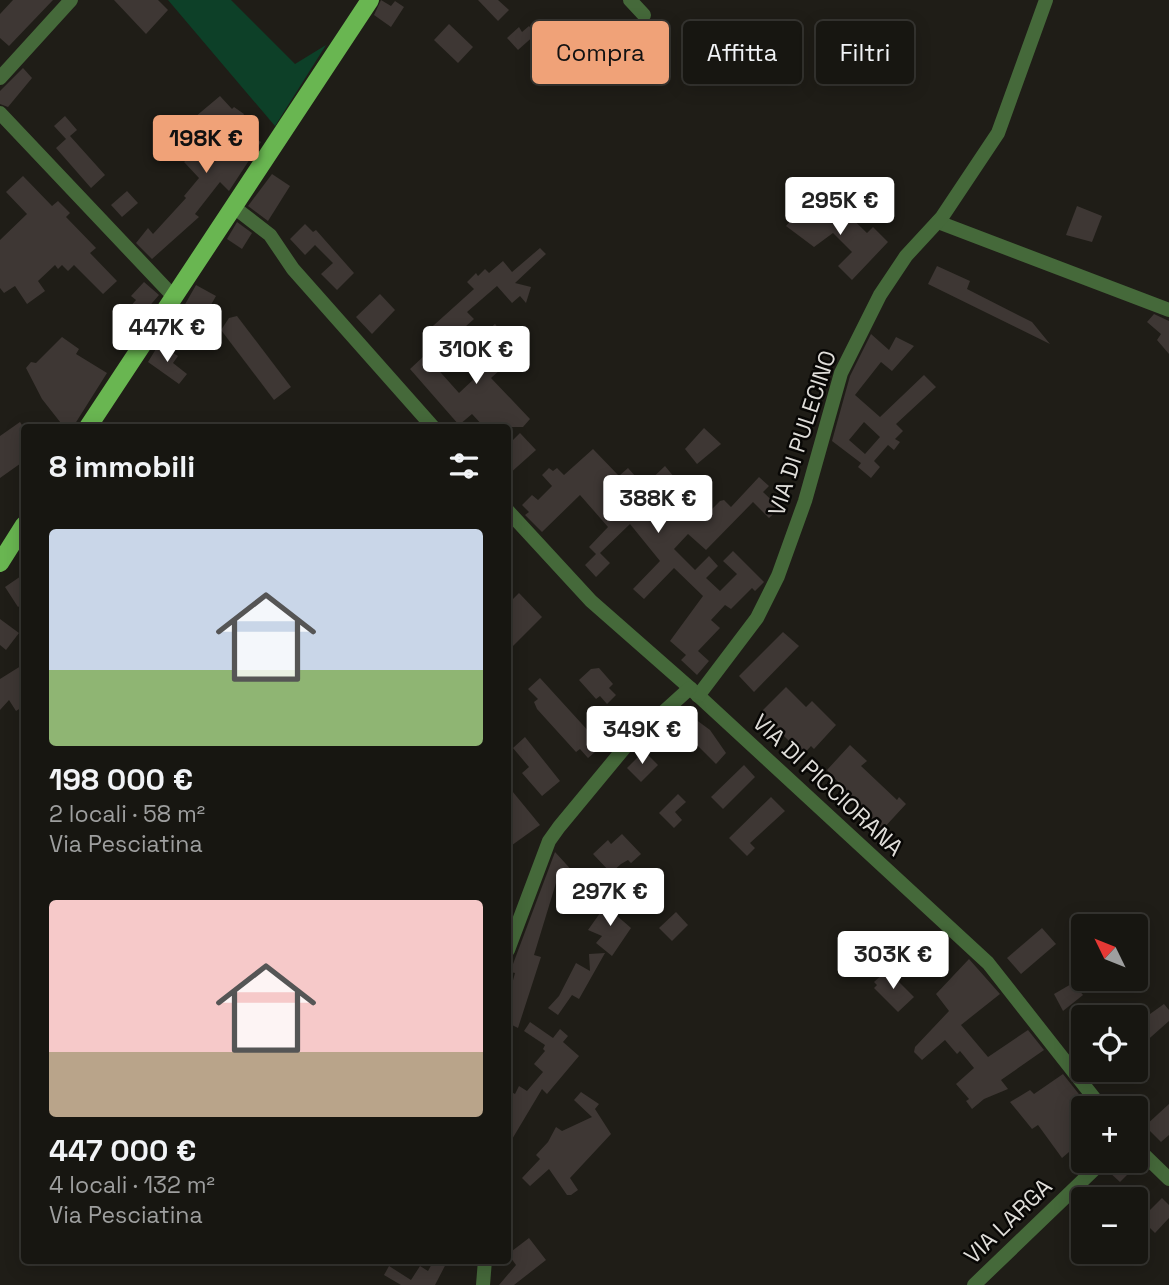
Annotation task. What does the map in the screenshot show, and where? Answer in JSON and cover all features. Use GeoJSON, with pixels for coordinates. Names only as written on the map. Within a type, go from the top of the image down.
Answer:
{"type":"FeatureCollection","features":[{"type":"Feature","properties":{"kind":"main road"},"geometry":{"type":"LineString","coordinates":[[90,424],[370,0]]}},
{"type":"Feature","properties":{"kind":"main road"},"geometry":{"type":"LineString","coordinates":[[0,563],[21,530]]}},
{"type":"Feature","properties":{"kind":"street"},"geometry":{"type":"LineString","coordinates":[[0,78],[71,0]]}},
{"type":"Feature","properties":{"kind":"street"},"geometry":{"type":"LineString","coordinates":[[630,0],[644,15]]}},
{"type":"Feature","properties":{"kind":"street","name":"VIA DI PULECINO"},"geometry":{"type":"LineString","coordinates":[[511,940],[550,841],[559,827],[626,746],[694,692],[757,618],[778,576],[818,460],[841,373],[906,256],[938,222],[998,133],[1045,0]]}},
{"type":"Feature","properties":{"kind":"street"},"geometry":{"type":"LineString","coordinates":[[0,113],[174,297]]}},
{"type":"Feature","properties":{"kind":"street"},"geometry":{"type":"LineString","coordinates":[[235,208],[270,235],[293,269],[430,424]]}},
{"type":"Feature","properties":{"kind":"street"},"geometry":{"type":"LineString","coordinates":[[938,222],[1169,310]]}},
{"type":"Feature","properties":{"kind":"street","name":"VIA DI PICCIORANA"},"geometry":{"type":"LineString","coordinates":[[511,514],[591,601],[694,692],[988,963],[1093,1096]]}},
{"type":"Feature","properties":{"kind":"street"},"geometry":{"type":"LineString","coordinates":[[1148,1159],[1169,1179]]}},
{"type":"Feature","properties":{"kind":"street","name":"VIA LARGA"},"geometry":{"type":"LineString","coordinates":[[974,1285],[1090,1173]]}},
{"type":"Feature","properties":{"kind":"street"},"geometry":{"type":"LineString","coordinates":[[483,1285],[485,1264]]}},
{"type":"Feature","properties":{"kind":"green space"},"geometry":{"type":"Polygon","coordinates":[[[168,0],[231,0],[295,64],[326,45],[275,126],[168,0]]]}},
{"type":"Feature","properties":{"kind":"building"},"geometry":{"type":"Polygon","coordinates":[[[13,0],[53,0],[9,46],[0,38],[0,14],[13,0]]]}},
{"type":"Feature","properties":{"kind":"building"},"geometry":{"type":"Polygon","coordinates":[[[114,0],[158,0],[168,10],[146,34],[114,0]]]}},
{"type":"Feature","properties":{"kind":"building"},"geometry":{"type":"Polygon","coordinates":[[[381,0],[391,6],[395,1],[404,7],[391,27],[374,15],[381,0]]]}},
{"type":"Feature","properties":{"kind":"building"},"geometry":{"type":"Polygon","coordinates":[[[478,0],[498,0],[509,10],[498,21],[478,0]]]}},
{"type":"Feature","properties":{"kind":"building"},"geometry":{"type":"Polygon","coordinates":[[[449,24],[473,47],[458,63],[434,40],[449,24]]]}},
{"type":"Feature","properties":{"kind":"building"},"geometry":{"type":"Polygon","coordinates":[[[529,26],[532,38],[518,50],[507,38],[519,27],[522,32],[529,26]]]}},
{"type":"Feature","properties":{"kind":"building"},"geometry":{"type":"Polygon","coordinates":[[[23,68],[32,78],[8,107],[0,104],[0,91],[23,68]]]}},
{"type":"Feature","properties":{"kind":"building"},"geometry":{"type":"Polygon","coordinates":[[[220,96],[232,109],[234,107],[244,114],[238,127],[261,142],[229,191],[220,182],[195,214],[199,217],[152,259],[136,243],[148,228],[153,234],[186,198],[184,196],[199,178],[184,162],[201,147],[215,162],[234,132],[217,122],[207,131],[195,117],[220,96]]]}},
{"type":"Feature","properties":{"kind":"building"},"geometry":{"type":"Polygon","coordinates":[[[65,116],[77,130],[70,136],[105,175],[91,188],[56,148],[66,139],[54,126],[65,116]]]}},
{"type":"Feature","properties":{"kind":"building"},"geometry":{"type":"Polygon","coordinates":[[[272,174],[290,186],[268,221],[248,206],[272,174]]]}},
{"type":"Feature","properties":{"kind":"building"},"geometry":{"type":"Polygon","coordinates":[[[23,176],[52,206],[58,201],[70,213],[66,217],[96,248],[90,253],[117,281],[103,294],[74,265],[68,271],[62,265],[58,269],[55,265],[38,281],[45,291],[27,304],[15,286],[4,293],[0,288],[0,240],[27,214],[6,192],[23,176]]]}},
{"type":"Feature","properties":{"kind":"building"},"geometry":{"type":"Polygon","coordinates":[[[127,191],[138,203],[122,217],[111,205],[127,191]]]}},
{"type":"Feature","properties":{"kind":"building"},"geometry":{"type":"Polygon","coordinates":[[[805,205],[823,223],[839,206],[867,233],[873,227],[888,242],[852,280],[838,266],[852,252],[833,233],[814,247],[786,226],[805,205]]]}},
{"type":"Feature","properties":{"kind":"building"},"geometry":{"type":"Polygon","coordinates":[[[1077,206],[1102,216],[1092,242],[1066,235],[1077,206]]]}},
{"type":"Feature","properties":{"kind":"building"},"geometry":{"type":"Polygon","coordinates":[[[237,222],[252,233],[242,249],[227,239],[237,222]]]}},
{"type":"Feature","properties":{"kind":"building"},"geometry":{"type":"Polygon","coordinates":[[[305,224],[313,232],[316,230],[354,273],[337,290],[321,274],[333,263],[315,245],[305,255],[290,239],[305,224]]]}},
{"type":"Feature","properties":{"kind":"building"},"geometry":{"type":"Polygon","coordinates":[[[540,248],[546,254],[515,283],[531,287],[526,303],[520,296],[512,303],[497,286],[467,312],[474,319],[438,351],[424,334],[474,289],[467,282],[485,269],[489,273],[503,261],[512,272],[540,248]]]}},
{"type":"Feature","properties":{"kind":"building"},"geometry":{"type":"Polygon","coordinates":[[[937,266],[970,281],[967,289],[1032,322],[1050,344],[928,284],[937,266]]]}},
{"type":"Feature","properties":{"kind":"building"},"geometry":{"type":"Polygon","coordinates":[[[144,282],[159,295],[140,317],[129,308],[136,300],[131,296],[144,282]]]}},
{"type":"Feature","properties":{"kind":"building"},"geometry":{"type":"Polygon","coordinates":[[[196,285],[216,296],[199,326],[193,323],[190,329],[182,324],[185,318],[179,315],[196,285]]]}},
{"type":"Feature","properties":{"kind":"building"},"geometry":{"type":"Polygon","coordinates":[[[380,294],[395,310],[372,334],[356,317],[380,294]]]}},
{"type":"Feature","properties":{"kind":"building"},"geometry":{"type":"Polygon","coordinates":[[[1154,314],[1169,321],[1169,354],[1157,340],[1161,334],[1147,322],[1154,314]]]}},
{"type":"Feature","properties":{"kind":"building"},"geometry":{"type":"Polygon","coordinates":[[[237,316],[291,387],[274,400],[221,330],[229,318],[237,316]]]}},
{"type":"Feature","properties":{"kind":"building"},"geometry":{"type":"Polygon","coordinates":[[[495,324],[509,341],[498,352],[508,363],[491,378],[530,419],[523,427],[511,427],[511,424],[481,424],[472,414],[458,424],[410,369],[425,355],[459,393],[475,378],[459,361],[485,340],[481,336],[495,324]]]}},
{"type":"Feature","properties":{"kind":"building"},"geometry":{"type":"Polygon","coordinates":[[[871,334],[889,350],[896,337],[914,346],[892,371],[881,362],[855,395],[880,417],[924,375],[936,387],[896,424],[903,431],[895,439],[900,442],[894,450],[888,445],[874,461],[880,467],[871,478],[858,467],[861,463],[832,441],[850,376],[871,334]],[[864,422],[849,440],[865,454],[880,437],[864,422]]]}},
{"type":"Feature","properties":{"kind":"building"},"geometry":{"type":"Polygon","coordinates":[[[62,337],[79,349],[76,354],[107,373],[75,424],[62,424],[42,399],[26,368],[31,362],[36,363],[62,337]]]}},
{"type":"Feature","properties":{"kind":"building"},"geometry":{"type":"Polygon","coordinates":[[[159,344],[178,356],[173,363],[187,374],[179,384],[148,362],[159,344]]]}},
{"type":"Feature","properties":{"kind":"building"},"geometry":{"type":"Polygon","coordinates":[[[20,422],[21,424],[21,463],[0,478],[0,436],[20,422]]]}},
{"type":"Feature","properties":{"kind":"building"},"geometry":{"type":"Polygon","coordinates":[[[704,428],[721,444],[697,464],[685,449],[704,428]]]}},
{"type":"Feature","properties":{"kind":"building"},"geometry":{"type":"Polygon","coordinates":[[[520,433],[536,450],[511,472],[511,442],[520,433]]]}},
{"type":"Feature","properties":{"kind":"building"},"geometry":{"type":"Polygon","coordinates":[[[593,449],[619,476],[628,468],[644,486],[665,466],[698,506],[701,504],[709,512],[724,500],[731,507],[759,477],[769,486],[763,492],[780,508],[769,518],[753,502],[706,550],[688,534],[674,549],[695,570],[709,556],[718,566],[706,578],[720,591],[737,574],[723,561],[733,551],[764,582],[755,591],[752,588],[731,609],[725,605],[711,620],[720,628],[698,651],[709,661],[697,675],[681,660],[686,655],[670,641],[703,596],[674,568],[644,599],[633,589],[660,561],[630,524],[600,553],[610,563],[596,577],[585,565],[596,554],[589,547],[608,527],[580,495],[542,532],[525,515],[529,512],[522,505],[532,495],[538,500],[552,486],[542,475],[549,468],[553,471],[557,468],[564,475],[593,449]]]}},
{"type":"Feature","properties":{"kind":"building"},"geometry":{"type":"Polygon","coordinates":[[[21,576],[21,605],[18,607],[5,587],[21,576]]]}},
{"type":"Feature","properties":{"kind":"building"},"geometry":{"type":"Polygon","coordinates":[[[519,593],[542,617],[511,648],[511,601],[519,593]]]}},
{"type":"Feature","properties":{"kind":"building"},"geometry":{"type":"Polygon","coordinates":[[[0,619],[19,633],[6,650],[0,645],[0,619]]]}},
{"type":"Feature","properties":{"kind":"building"},"geometry":{"type":"Polygon","coordinates":[[[783,632],[799,646],[754,692],[739,676],[783,632]]]}},
{"type":"Feature","properties":{"kind":"building"},"geometry":{"type":"Polygon","coordinates":[[[21,666],[21,708],[16,711],[9,700],[0,710],[0,679],[21,666]]]}},
{"type":"Feature","properties":{"kind":"building"},"geometry":{"type":"Polygon","coordinates":[[[599,668],[613,684],[609,688],[616,695],[607,704],[600,696],[596,699],[579,680],[591,669],[599,668]]]}},
{"type":"Feature","properties":{"kind":"building"},"geometry":{"type":"Polygon","coordinates":[[[540,678],[602,746],[588,758],[580,749],[576,752],[537,709],[534,702],[538,699],[528,689],[540,678]]]}},
{"type":"Feature","properties":{"kind":"building"},"geometry":{"type":"Polygon","coordinates":[[[786,687],[806,707],[812,701],[836,725],[814,749],[811,746],[803,755],[775,727],[770,732],[761,723],[764,719],[759,714],[786,687]]]}},
{"type":"Feature","properties":{"kind":"building"},"geometry":{"type":"Polygon","coordinates":[[[691,716],[710,730],[726,753],[716,764],[679,727],[691,716]]]}},
{"type":"Feature","properties":{"kind":"building"},"geometry":{"type":"Polygon","coordinates":[[[525,737],[560,781],[542,796],[522,773],[529,767],[513,748],[525,737]]]}},
{"type":"Feature","properties":{"kind":"building"},"geometry":{"type":"Polygon","coordinates":[[[850,745],[867,761],[861,766],[897,800],[899,797],[906,804],[882,830],[827,770],[850,745]]]}},
{"type":"Feature","properties":{"kind":"building"},"geometry":{"type":"Polygon","coordinates":[[[644,751],[658,765],[641,782],[627,768],[644,751]]]}},
{"type":"Feature","properties":{"kind":"building"},"geometry":{"type":"Polygon","coordinates":[[[744,765],[755,777],[723,809],[711,797],[744,765]]]}},
{"type":"Feature","properties":{"kind":"building"},"geometry":{"type":"Polygon","coordinates":[[[511,790],[540,825],[511,846],[511,790]]]}},
{"type":"Feature","properties":{"kind":"building"},"geometry":{"type":"Polygon","coordinates":[[[678,794],[686,802],[675,812],[682,820],[674,828],[659,813],[678,794]]]}},
{"type":"Feature","properties":{"kind":"building"},"geometry":{"type":"Polygon","coordinates":[[[771,797],[785,811],[750,843],[755,848],[747,856],[729,838],[771,797]]]}},
{"type":"Feature","properties":{"kind":"building"},"geometry":{"type":"Polygon","coordinates":[[[622,834],[641,854],[631,863],[628,860],[621,864],[611,873],[593,854],[608,840],[611,844],[622,834]]]}},
{"type":"Feature","properties":{"kind":"building"},"geometry":{"type":"Polygon","coordinates":[[[555,852],[587,887],[572,901],[556,883],[534,955],[541,957],[518,1028],[511,1024],[511,988],[515,973],[511,972],[555,852]]]}},
{"type":"Feature","properties":{"kind":"building"},"geometry":{"type":"Polygon","coordinates":[[[610,899],[622,909],[616,915],[631,928],[612,956],[596,943],[602,936],[588,930],[610,899]]]}},
{"type":"Feature","properties":{"kind":"building"},"geometry":{"type":"Polygon","coordinates":[[[676,912],[688,925],[672,941],[659,928],[676,912]]]}},
{"type":"Feature","properties":{"kind":"building"},"geometry":{"type":"Polygon","coordinates":[[[1042,928],[1056,944],[1021,974],[1007,958],[1042,928]]]}},
{"type":"Feature","properties":{"kind":"building"},"geometry":{"type":"Polygon","coordinates":[[[605,953],[579,999],[572,995],[558,1015],[548,1008],[559,996],[576,963],[590,971],[589,954],[605,953]]]}},
{"type":"Feature","properties":{"kind":"building"},"geometry":{"type":"Polygon","coordinates":[[[969,959],[1000,994],[961,1025],[988,1057],[1028,1030],[1044,1050],[1001,1080],[1008,1089],[984,1099],[972,1109],[966,1101],[969,1099],[956,1084],[974,1068],[960,1051],[957,1054],[945,1040],[922,1060],[914,1052],[915,1047],[949,1011],[936,994],[969,959]]]}},
{"type":"Feature","properties":{"kind":"building"},"geometry":{"type":"Polygon","coordinates":[[[887,970],[914,997],[898,1012],[874,988],[877,985],[874,982],[887,970]]]}},
{"type":"Feature","properties":{"kind":"building"},"geometry":{"type":"Polygon","coordinates":[[[1071,984],[1071,991],[1080,991],[1083,995],[1063,1011],[1054,994],[1071,984]]]}},
{"type":"Feature","properties":{"kind":"building"},"geometry":{"type":"Polygon","coordinates":[[[1164,1004],[1169,1010],[1169,1021],[1148,1040],[1148,1015],[1164,1004]]]}},
{"type":"Feature","properties":{"kind":"building"},"geometry":{"type":"Polygon","coordinates":[[[530,1022],[553,1038],[560,1029],[568,1036],[563,1042],[579,1056],[547,1094],[542,1089],[511,1141],[511,1092],[515,1094],[519,1086],[527,1091],[543,1072],[534,1064],[545,1051],[545,1045],[524,1031],[530,1022]]]}},
{"type":"Feature","properties":{"kind":"building"},"geometry":{"type":"Polygon","coordinates":[[[1063,1074],[1080,1096],[1071,1096],[1071,1150],[1062,1158],[1038,1125],[1032,1129],[1010,1102],[1030,1090],[1034,1094],[1063,1074]]]}},
{"type":"Feature","properties":{"kind":"building"},"geometry":{"type":"Polygon","coordinates":[[[581,1092],[599,1104],[595,1109],[611,1134],[570,1178],[578,1190],[571,1195],[567,1195],[549,1169],[530,1186],[522,1178],[540,1159],[536,1155],[548,1142],[556,1127],[562,1131],[592,1117],[574,1100],[581,1092]]]}},
{"type":"Feature","properties":{"kind":"building"},"geometry":{"type":"Polygon","coordinates":[[[1169,1104],[1169,1135],[1161,1142],[1148,1129],[1148,1123],[1169,1104]]]}},
{"type":"Feature","properties":{"kind":"building"},"geometry":{"type":"Polygon","coordinates":[[[1110,1173],[1129,1173],[1120,1182],[1110,1173]]]}},
{"type":"Feature","properties":{"kind":"building"},"geometry":{"type":"Polygon","coordinates":[[[1162,1198],[1169,1205],[1169,1218],[1155,1233],[1148,1226],[1148,1212],[1162,1198]]]}},
{"type":"Feature","properties":{"kind":"building"},"geometry":{"type":"Polygon","coordinates":[[[529,1238],[546,1260],[514,1285],[499,1285],[516,1265],[511,1258],[511,1252],[529,1238]]]}},
{"type":"Feature","properties":{"kind":"building"},"geometry":{"type":"Polygon","coordinates":[[[432,1264],[446,1264],[435,1285],[401,1285],[384,1275],[389,1266],[411,1280],[420,1266],[428,1271],[432,1264]]]}}]}
